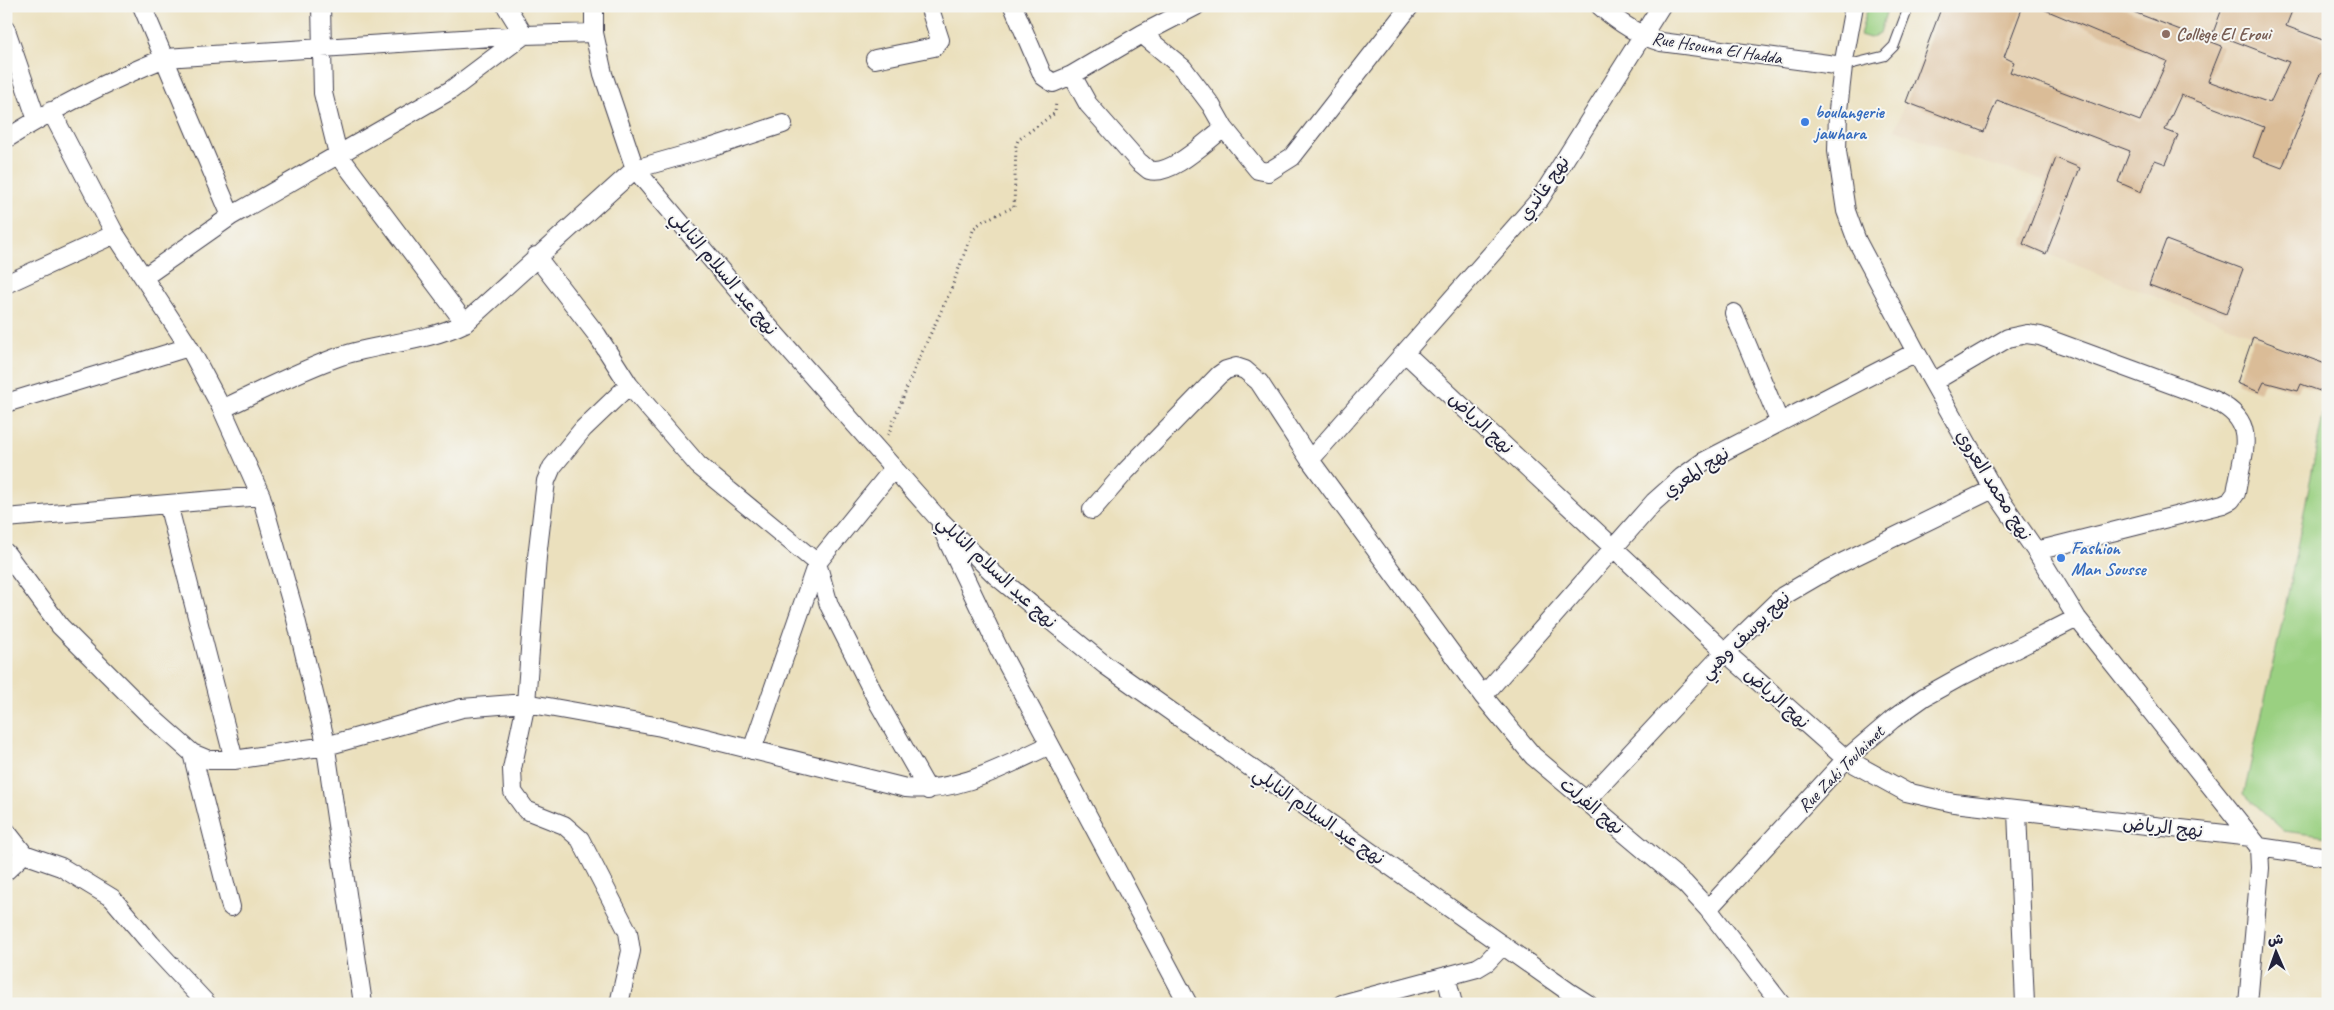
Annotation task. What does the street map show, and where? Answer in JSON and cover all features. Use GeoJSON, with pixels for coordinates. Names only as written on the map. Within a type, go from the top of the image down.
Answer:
{"type":"FeatureCollection","features":[{"type":"Feature","properties":{"kind":"street"},"geometry":{"type":"LineString","coordinates":[[142,6],[231,216]]}},
{"type":"Feature","properties":{"kind":"street"},"geometry":{"type":"LineString","coordinates":[[321,6],[321,50],[324,93],[338,154],[465,323]]}},
{"type":"Feature","properties":{"kind":"street"},"geometry":{"type":"LineString","coordinates":[[506,6],[524,35]]}},
{"type":"Feature","properties":{"kind":"street","name":"نهج عبد السلام النابلي"},"geometry":{"type":"LineString","coordinates":[[594,6],[594,33],[603,74],[635,169],[761,318],[936,516],[995,575],[1105,665],[1574,998],[1588,1004]]}},
{"type":"Feature","properties":{"kind":"street"},"geometry":{"type":"LineString","coordinates":[[875,59],[934,47],[940,40],[929,6]]}},
{"type":"Feature","properties":{"kind":"street"},"geometry":{"type":"LineString","coordinates":[[1014,6],[1043,76],[1053,83],[1072,76],[1142,34],[1196,6]]}},
{"type":"Feature","properties":{"kind":"street"},"geometry":{"type":"LineString","coordinates":[[1142,34],[1183,68],[1211,105],[1224,128],[1258,170],[1268,172],[1276,170],[1292,157],[1410,6]]}},
{"type":"Feature","properties":{"kind":"street","name":"Rue Hsouna El Hadda"},"geometry":{"type":"LineString","coordinates":[[1600,6],[1619,23],[1642,36],[1661,42],[1843,66]]}},
{"type":"Feature","properties":{"kind":"street","name":"نهج غاندي"},"geometry":{"type":"LineString","coordinates":[[1310,460],[1540,199],[1661,6]]}},
{"type":"Feature","properties":{"kind":"street","name":"نهج محمد العروي"},"geometry":{"type":"LineString","coordinates":[[1854,6],[1843,66],[1838,110],[1837,151],[1846,211],[1857,241],[1916,352],[1993,489],[2036,551],[2077,618],[2255,842]]}},
{"type":"Feature","properties":{"kind":"street"},"geometry":{"type":"LineString","coordinates":[[6,30],[44,116],[115,234],[190,347],[222,409],[261,496],[294,611],[326,746],[364,1004]]}},
{"type":"Feature","properties":{"kind":"street"},"geometry":{"type":"LineString","coordinates":[[6,139],[110,80],[165,58],[321,50],[524,35],[594,33]]}},
{"type":"Feature","properties":{"kind":"street"},"geometry":{"type":"LineString","coordinates":[[144,277],[231,216],[451,90],[524,35]]}},
{"type":"Feature","properties":{"kind":"street"},"geometry":{"type":"LineString","coordinates":[[1072,76],[1088,104],[1149,170],[1161,170],[1174,166],[1224,128]]}},
{"type":"Feature","properties":{"kind":"street"},"geometry":{"type":"LineString","coordinates":[[222,409],[300,372],[340,357],[382,344],[446,332],[465,323],[536,256],[635,169],[713,147],[783,124]]}},
{"type":"Feature","properties":{"kind":"street"},"geometry":{"type":"LineString","coordinates":[[6,284],[115,234]]}},
{"type":"Feature","properties":{"kind":"street"},"geometry":{"type":"LineString","coordinates":[[536,256],[597,334],[629,385],[698,465],[817,563],[829,605],[879,704],[928,790]]}},
{"type":"Feature","properties":{"kind":"street"},"geometry":{"type":"LineString","coordinates":[[1734,313],[1779,421]]}},
{"type":"Feature","properties":{"kind":"street"},"geometry":{"type":"LineString","coordinates":[[1933,382],[2008,338],[2027,334],[2040,336],[2209,398],[2226,405],[2242,422],[2245,434],[2236,494],[2231,500],[2223,504],[2036,551]]}},
{"type":"Feature","properties":{"kind":"street"},"geometry":{"type":"LineString","coordinates":[[6,403],[190,347]]}},
{"type":"Feature","properties":{"kind":"street","name":"نهج المعري"},"geometry":{"type":"LineString","coordinates":[[1484,696],[1654,502],[1682,477],[1703,462],[1779,421],[1916,352]]}},
{"type":"Feature","properties":{"kind":"street","name":"نهج الرياض"},"geometry":{"type":"LineString","coordinates":[[1405,353],[1725,652],[1846,759],[1906,792],[1954,803],[2255,842]]}},
{"type":"Feature","properties":{"kind":"street","name":"نهج الفرلت"},"geometry":{"type":"LineString","coordinates":[[1092,510],[1212,382],[1231,368],[1245,370],[1259,382],[1310,460],[1484,696],[1533,756],[1685,884],[1708,909],[1781,1004]]}},
{"type":"Feature","properties":{"kind":"street"},"geometry":{"type":"LineString","coordinates":[[619,1004],[631,951],[628,932],[580,839],[564,825],[526,810],[513,792],[512,770],[526,703],[537,557],[546,482],[552,467],[583,429],[629,385]]}},
{"type":"Feature","properties":{"kind":"street"},"geometry":{"type":"LineString","coordinates":[[752,750],[817,563],[894,468]]}},
{"type":"Feature","properties":{"kind":"street","name":"نهج يوسف وهبي"},"geometry":{"type":"LineString","coordinates":[[1586,801],[1725,652],[1768,609],[1797,587],[1830,568],[1993,489]]}},
{"type":"Feature","properties":{"kind":"street"},"geometry":{"type":"LineString","coordinates":[[6,518],[261,496]]}},
{"type":"Feature","properties":{"kind":"street"},"geometry":{"type":"LineString","coordinates":[[168,504],[234,760]]}},
{"type":"Feature","properties":{"kind":"street"},"geometry":{"type":"LineString","coordinates":[[936,516],[998,647],[1188,1004]]}},
{"type":"Feature","properties":{"kind":"street"},"geometry":{"type":"LineString","coordinates":[[6,552],[60,626],[148,714],[192,753],[209,760],[234,760],[326,746],[462,708],[526,703],[661,728],[906,788],[928,790],[967,782],[1050,746]]}},
{"type":"Feature","properties":{"kind":"street","name":"Rue Zaki Toulaimet"},"geometry":{"type":"LineString","coordinates":[[1708,909],[1846,759],[1893,719],[1924,697],[2077,618]]}},
{"type":"Feature","properties":{"kind":"street"},"geometry":{"type":"LineString","coordinates":[[192,753],[231,908]]}},
{"type":"Feature","properties":{"kind":"street"},"geometry":{"type":"LineString","coordinates":[[2018,811],[2025,1004]]}},
{"type":"Feature","properties":{"kind":"street"},"geometry":{"type":"LineString","coordinates":[[6,831],[24,854],[61,867],[112,898],[151,944],[207,1004]]}},
{"type":"Feature","properties":{"kind":"street"},"geometry":{"type":"LineString","coordinates":[[2248,1004],[2260,868],[2255,842],[2328,857]]}},
{"type":"Feature","properties":{"kind":"street"},"geometry":{"type":"LineString","coordinates":[[6,870],[24,854]]}},
{"type":"Feature","properties":{"kind":"street"},"geometry":{"type":"LineString","coordinates":[[1342,1004],[1477,968],[1487,962],[1503,946]]}},
{"type":"Feature","properties":{"kind":"street"},"geometry":{"type":"LineString","coordinates":[[1446,976],[1454,1004]]}},
{"type":"Feature","properties":{"kind":"lane"},"geometry":{"type":"LineString","coordinates":[[1843,66],[1884,56],[1894,46],[1909,6]]}},
{"type":"Feature","properties":{"kind":"path"},"geometry":{"type":"LineString","coordinates":[[881,453],[916,365],[950,292],[974,228],[983,220],[1014,207],[1016,146],[1024,134],[1055,113],[1053,83]]}},
{"type":"Feature","properties":{"kind":"shaded area"},"geometry":{"type":"Polygon","coordinates":[[[1942,6],[2328,6],[2328,193],[2323,212],[2328,214],[2328,365],[2023,244],[2047,181],[1962,156],[1895,129],[1942,6]]]}},
{"type":"Feature","properties":{"kind":"green space"},"geometry":{"type":"Polygon","coordinates":[[[1868,6],[1888,6],[1880,33],[1870,38],[1860,35],[1868,6]]]}},
{"type":"Feature","properties":{"kind":"green space"},"geometry":{"type":"Polygon","coordinates":[[[2328,389],[2328,837],[2284,831],[2244,794],[2284,614],[2328,389]]]}},
{"type":"Feature","properties":{"kind":"building"},"geometry":{"type":"Polygon","coordinates":[[[1942,6],[2023,6],[2004,57],[2014,62],[2010,72],[2140,121],[2167,61],[2036,6],[2118,6],[2222,46],[2208,81],[2270,103],[2289,62],[2213,33],[2223,6],[2294,6],[2286,26],[2328,42],[2328,68],[2319,76],[2282,168],[2253,157],[2264,127],[2181,95],[2165,130],[2178,135],[2166,164],[2155,160],[2141,192],[2118,182],[2130,151],[1997,100],[1984,132],[1906,102],[1942,6]]]}},
{"type":"Feature","properties":{"kind":"building"},"geometry":{"type":"Polygon","coordinates":[[[2056,158],[2080,168],[2046,254],[2023,244],[2056,158]]]}},
{"type":"Feature","properties":{"kind":"building"},"geometry":{"type":"Polygon","coordinates":[[[2166,240],[2243,269],[2226,314],[2149,285],[2166,240]]]}},
{"type":"Feature","properties":{"kind":"building"},"geometry":{"type":"Polygon","coordinates":[[[2253,337],[2328,365],[2328,394],[2301,384],[2298,391],[2264,382],[2259,392],[2237,383],[2253,337]]]}},
{"type":"Feature","properties":{"kind":"place","name":"Collège El Eroui"},"geometry":{"type":"Point","coordinates":[2166,34]}},
{"type":"Feature","properties":{"kind":"place","name":"boulangerie jawhara"},"geometry":{"type":"Point","coordinates":[1805,122]}},
{"type":"Feature","properties":{"kind":"place","name":"Fashion Man Sousse"},"geometry":{"type":"Point","coordinates":[2061,558]}}]}
